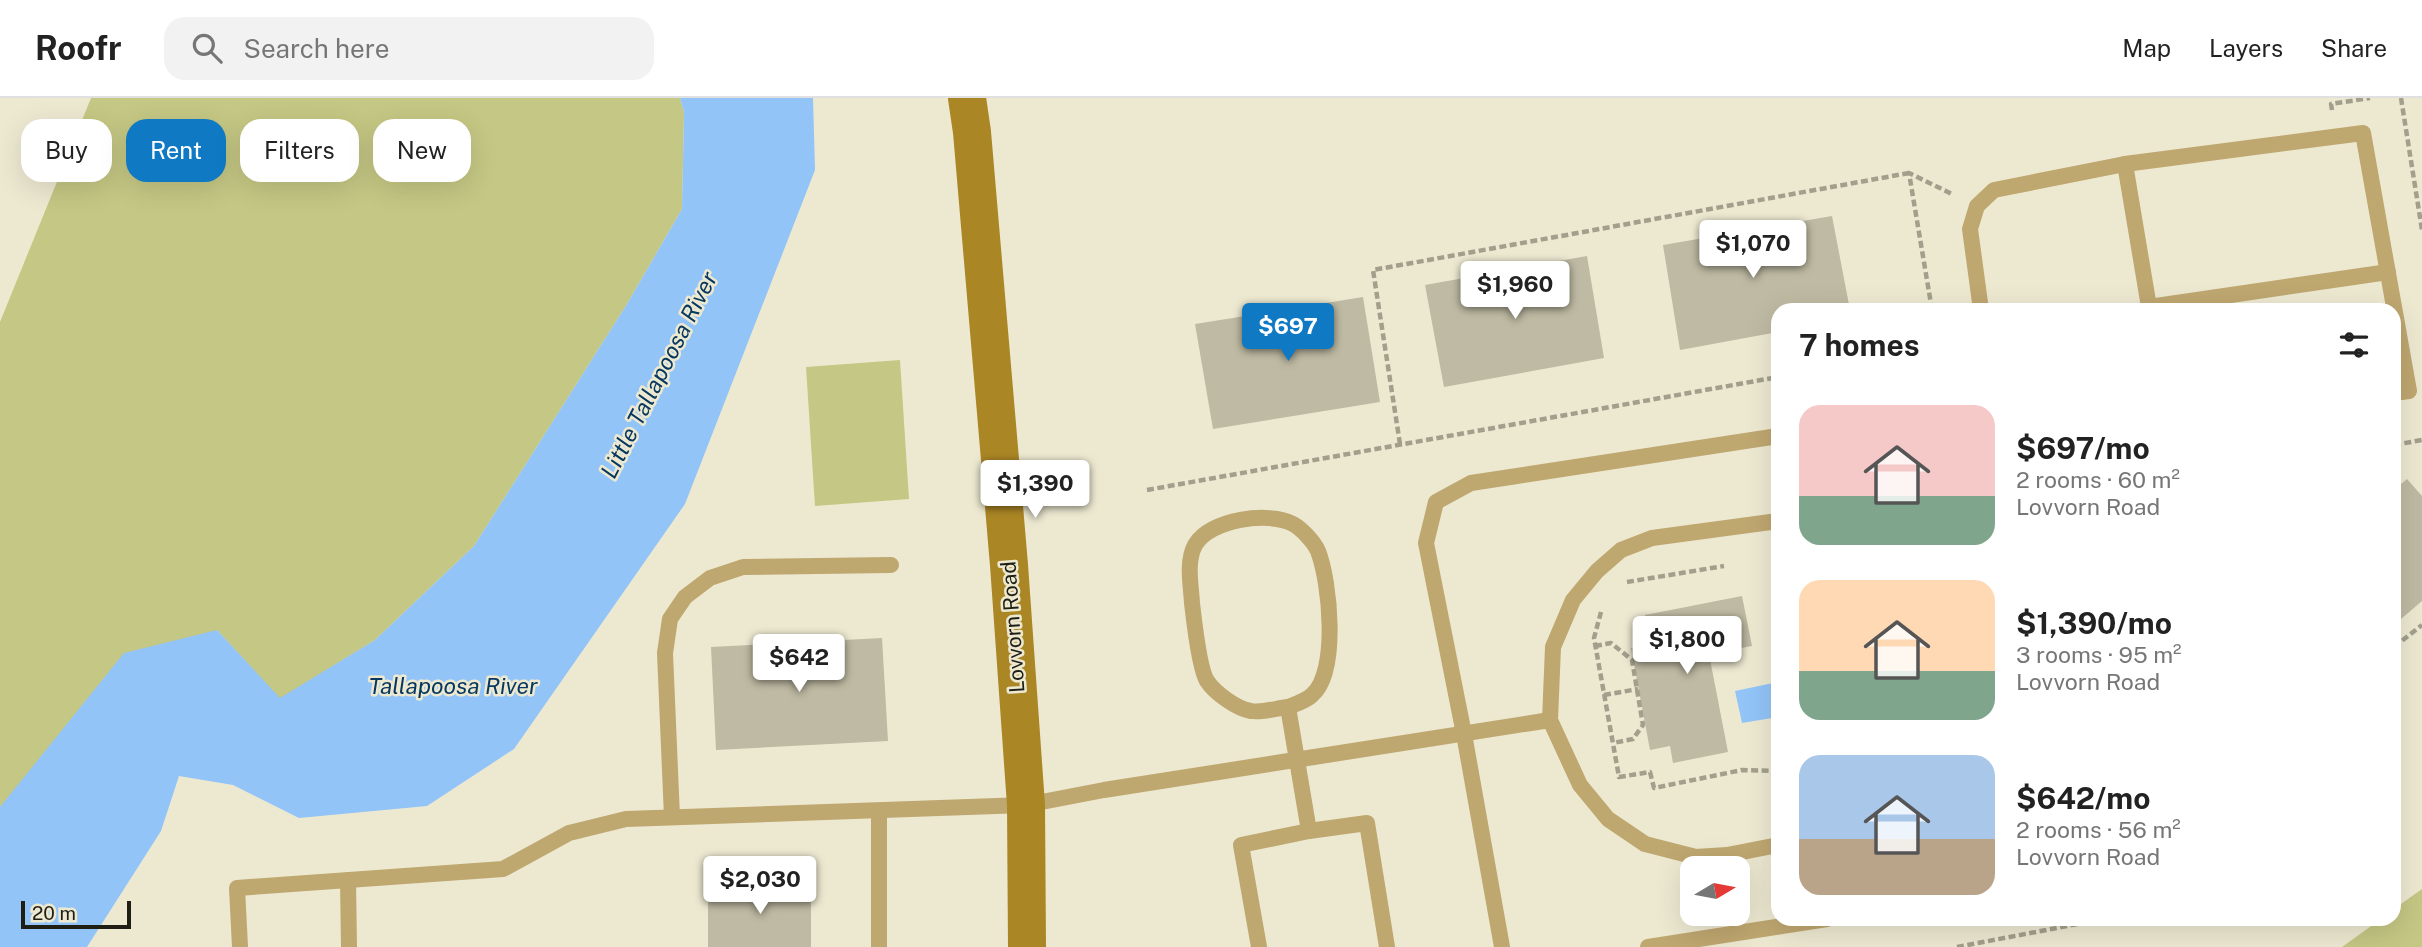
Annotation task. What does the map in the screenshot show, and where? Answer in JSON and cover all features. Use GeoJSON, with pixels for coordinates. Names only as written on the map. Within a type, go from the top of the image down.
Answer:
{"type":"FeatureCollection","features":[{"type":"Feature","properties":{"kind":"street","name":"Lovvorn Road"},"geometry":{"type":"LineString","coordinates":[[967,98],[1008,551],[1026,805],[1027,947]]}},
{"type":"Feature","properties":{"kind":"lane"},"geometry":{"type":"LineString","coordinates":[[1980,303],[1970,229],[1977,206],[1994,190],[2125,164],[2363,133],[2393,303]]}},
{"type":"Feature","properties":{"kind":"lane"},"geometry":{"type":"LineString","coordinates":[[2125,164],[2149,303]]}},
{"type":"Feature","properties":{"kind":"lane"},"geometry":{"type":"LineString","coordinates":[[2183,303],[2388,272]]}},
{"type":"Feature","properties":{"kind":"lane"},"geometry":{"type":"LineString","coordinates":[[2401,346],[2409,391],[2401,392]]}},
{"type":"Feature","properties":{"kind":"lane"},"geometry":{"type":"LineString","coordinates":[[1502,947],[1426,543],[1436,502],[1471,483],[1771,437]]}},
{"type":"Feature","properties":{"kind":"lane"},"geometry":{"type":"LineString","coordinates":[[1253,519],[1293,523],[1318,550],[1327,597],[1330,638],[1327,672],[1313,695],[1288,707],[1251,711],[1228,700],[1207,681],[1198,645],[1190,574],[1195,545],[1217,526],[1253,519]]}},
{"type":"Feature","properties":{"kind":"lane"},"geometry":{"type":"LineString","coordinates":[[1771,522],[1652,538],[1621,550],[1597,571],[1573,600],[1553,648],[1550,720],[1580,785],[1608,819],[1646,844],[1696,858],[1771,846]]}},
{"type":"Feature","properties":{"kind":"lane"},"geometry":{"type":"LineString","coordinates":[[672,817],[665,653],[670,620],[685,597],[710,578],[743,567],[891,565]]}},
{"type":"Feature","properties":{"kind":"lane"},"geometry":{"type":"LineString","coordinates":[[1288,707],[1310,831]]}},
{"type":"Feature","properties":{"kind":"lane"},"geometry":{"type":"LineString","coordinates":[[240,947],[237,888],[503,869],[569,833],[626,819],[1026,805],[1104,790],[1550,720]]}},
{"type":"Feature","properties":{"kind":"lane"},"geometry":{"type":"LineString","coordinates":[[879,812],[879,947]]}},
{"type":"Feature","properties":{"kind":"lane"},"geometry":{"type":"LineString","coordinates":[[1259,947],[1241,845],[1367,823],[1387,947]]}},
{"type":"Feature","properties":{"kind":"lane"},"geometry":{"type":"LineString","coordinates":[[348,880],[349,947]]}},
{"type":"Feature","properties":{"kind":"lane"},"geometry":{"type":"LineString","coordinates":[[1648,947],[1782,926]]}},
{"type":"Feature","properties":{"kind":"path"},"geometry":{"type":"LineString","coordinates":[[2401,98],[2422,230]]}},
{"type":"Feature","properties":{"kind":"path"},"geometry":{"type":"LineString","coordinates":[[1909,173],[1931,303]]}},
{"type":"Feature","properties":{"kind":"path"},"geometry":{"type":"LineString","coordinates":[[1400,444],[1373,270],[1909,173],[1977,206]]}},
{"type":"Feature","properties":{"kind":"path"},"geometry":{"type":"LineString","coordinates":[[1147,490],[1771,378]]}},
{"type":"Feature","properties":{"kind":"path"},"geometry":{"type":"LineString","coordinates":[[2401,444],[2422,440]]}},
{"type":"Feature","properties":{"kind":"path"},"geometry":{"type":"LineString","coordinates":[[1618,589],[1625,582],[1724,566]]}},
{"type":"Feature","properties":{"kind":"path"},"geometry":{"type":"LineString","coordinates":[[1605,604],[1600,612],[1594,638],[1619,777],[1650,772],[1654,788],[1742,769],[1771,771]]}},
{"type":"Feature","properties":{"kind":"path"},"geometry":{"type":"LineString","coordinates":[[2401,642],[2422,625]]}},
{"type":"Feature","properties":{"kind":"path"},"geometry":{"type":"LineString","coordinates":[[1595,646],[1611,643],[1632,660],[1643,725],[1633,739],[1613,743]]}},
{"type":"Feature","properties":{"kind":"path"},"geometry":{"type":"LineString","coordinates":[[1604,695],[1637,689]]}},
{"type":"Feature","properties":{"kind":"path"},"geometry":{"type":"LineString","coordinates":[[1957,947],[2067,926]]}},
{"type":"Feature","properties":{"kind":"green space"},"geometry":{"type":"Polygon","coordinates":[[[91,98],[680,98],[684,112],[682,209],[627,304],[474,546],[375,640],[280,699],[217,630],[0,807],[0,322],[57,182],[112,182],[112,119],[82,119],[91,98]]]}},
{"type":"Feature","properties":{"kind":"green space"},"geometry":{"type":"Polygon","coordinates":[[[900,360],[909,499],[815,506],[806,367],[900,360]]]}},
{"type":"Feature","properties":{"kind":"green space"},"geometry":{"type":"Polygon","coordinates":[[[2422,889],[2422,947],[2342,947],[2371,926],[2401,926],[2401,904],[2422,889]]]}},
{"type":"Feature","properties":{"kind":"water","name":"Tallapoosa River"},"geometry":{"type":"Polygon","coordinates":[[[680,98],[813,98],[815,170],[685,504],[514,749],[427,806],[299,818],[233,785],[179,776],[161,831],[87,947],[0,947],[0,807],[124,653],[217,630],[280,698],[375,640],[474,546],[627,304],[682,209],[684,112],[680,98]]]}},
{"type":"Feature","properties":{"kind":"water"},"geometry":{"type":"Polygon","coordinates":[[[1771,683],[1771,718],[1742,723],[1735,691],[1771,683]]]}},
{"type":"Feature","properties":{"kind":"building"},"geometry":{"type":"Polygon","coordinates":[[[1832,216],[1849,303],[1771,303],[1771,333],[1680,350],[1663,245],[1832,216]]]}},
{"type":"Feature","properties":{"kind":"building"},"geometry":{"type":"Polygon","coordinates":[[[1587,256],[1604,358],[1444,387],[1425,285],[1587,256]]]}},
{"type":"Feature","properties":{"kind":"building"},"geometry":{"type":"Polygon","coordinates":[[[1363,297],[1380,402],[1213,429],[1195,324],[1363,297]]]}},
{"type":"Feature","properties":{"kind":"building"},"geometry":{"type":"Polygon","coordinates":[[[2407,479],[2422,496],[2422,601],[2401,619],[2401,484],[2407,479]]]}},
{"type":"Feature","properties":{"kind":"building"},"geometry":{"type":"Polygon","coordinates":[[[1742,596],[1752,646],[1709,654],[1728,752],[1673,763],[1670,746],[1650,750],[1631,648],[1650,645],[1645,615],[1742,596]]]}},
{"type":"Feature","properties":{"kind":"building"},"geometry":{"type":"Polygon","coordinates":[[[882,638],[888,741],[716,750],[711,647],[882,638]]]}},
{"type":"Feature","properties":{"kind":"building"},"geometry":{"type":"Polygon","coordinates":[[[708,886],[811,886],[811,947],[708,947],[708,886]]]}},
{"type":"Feature","properties":{"kind":"water label","name":"Little Tallapoosa River"},"geometry":{"type":"Point","coordinates":[659,375]}}]}
